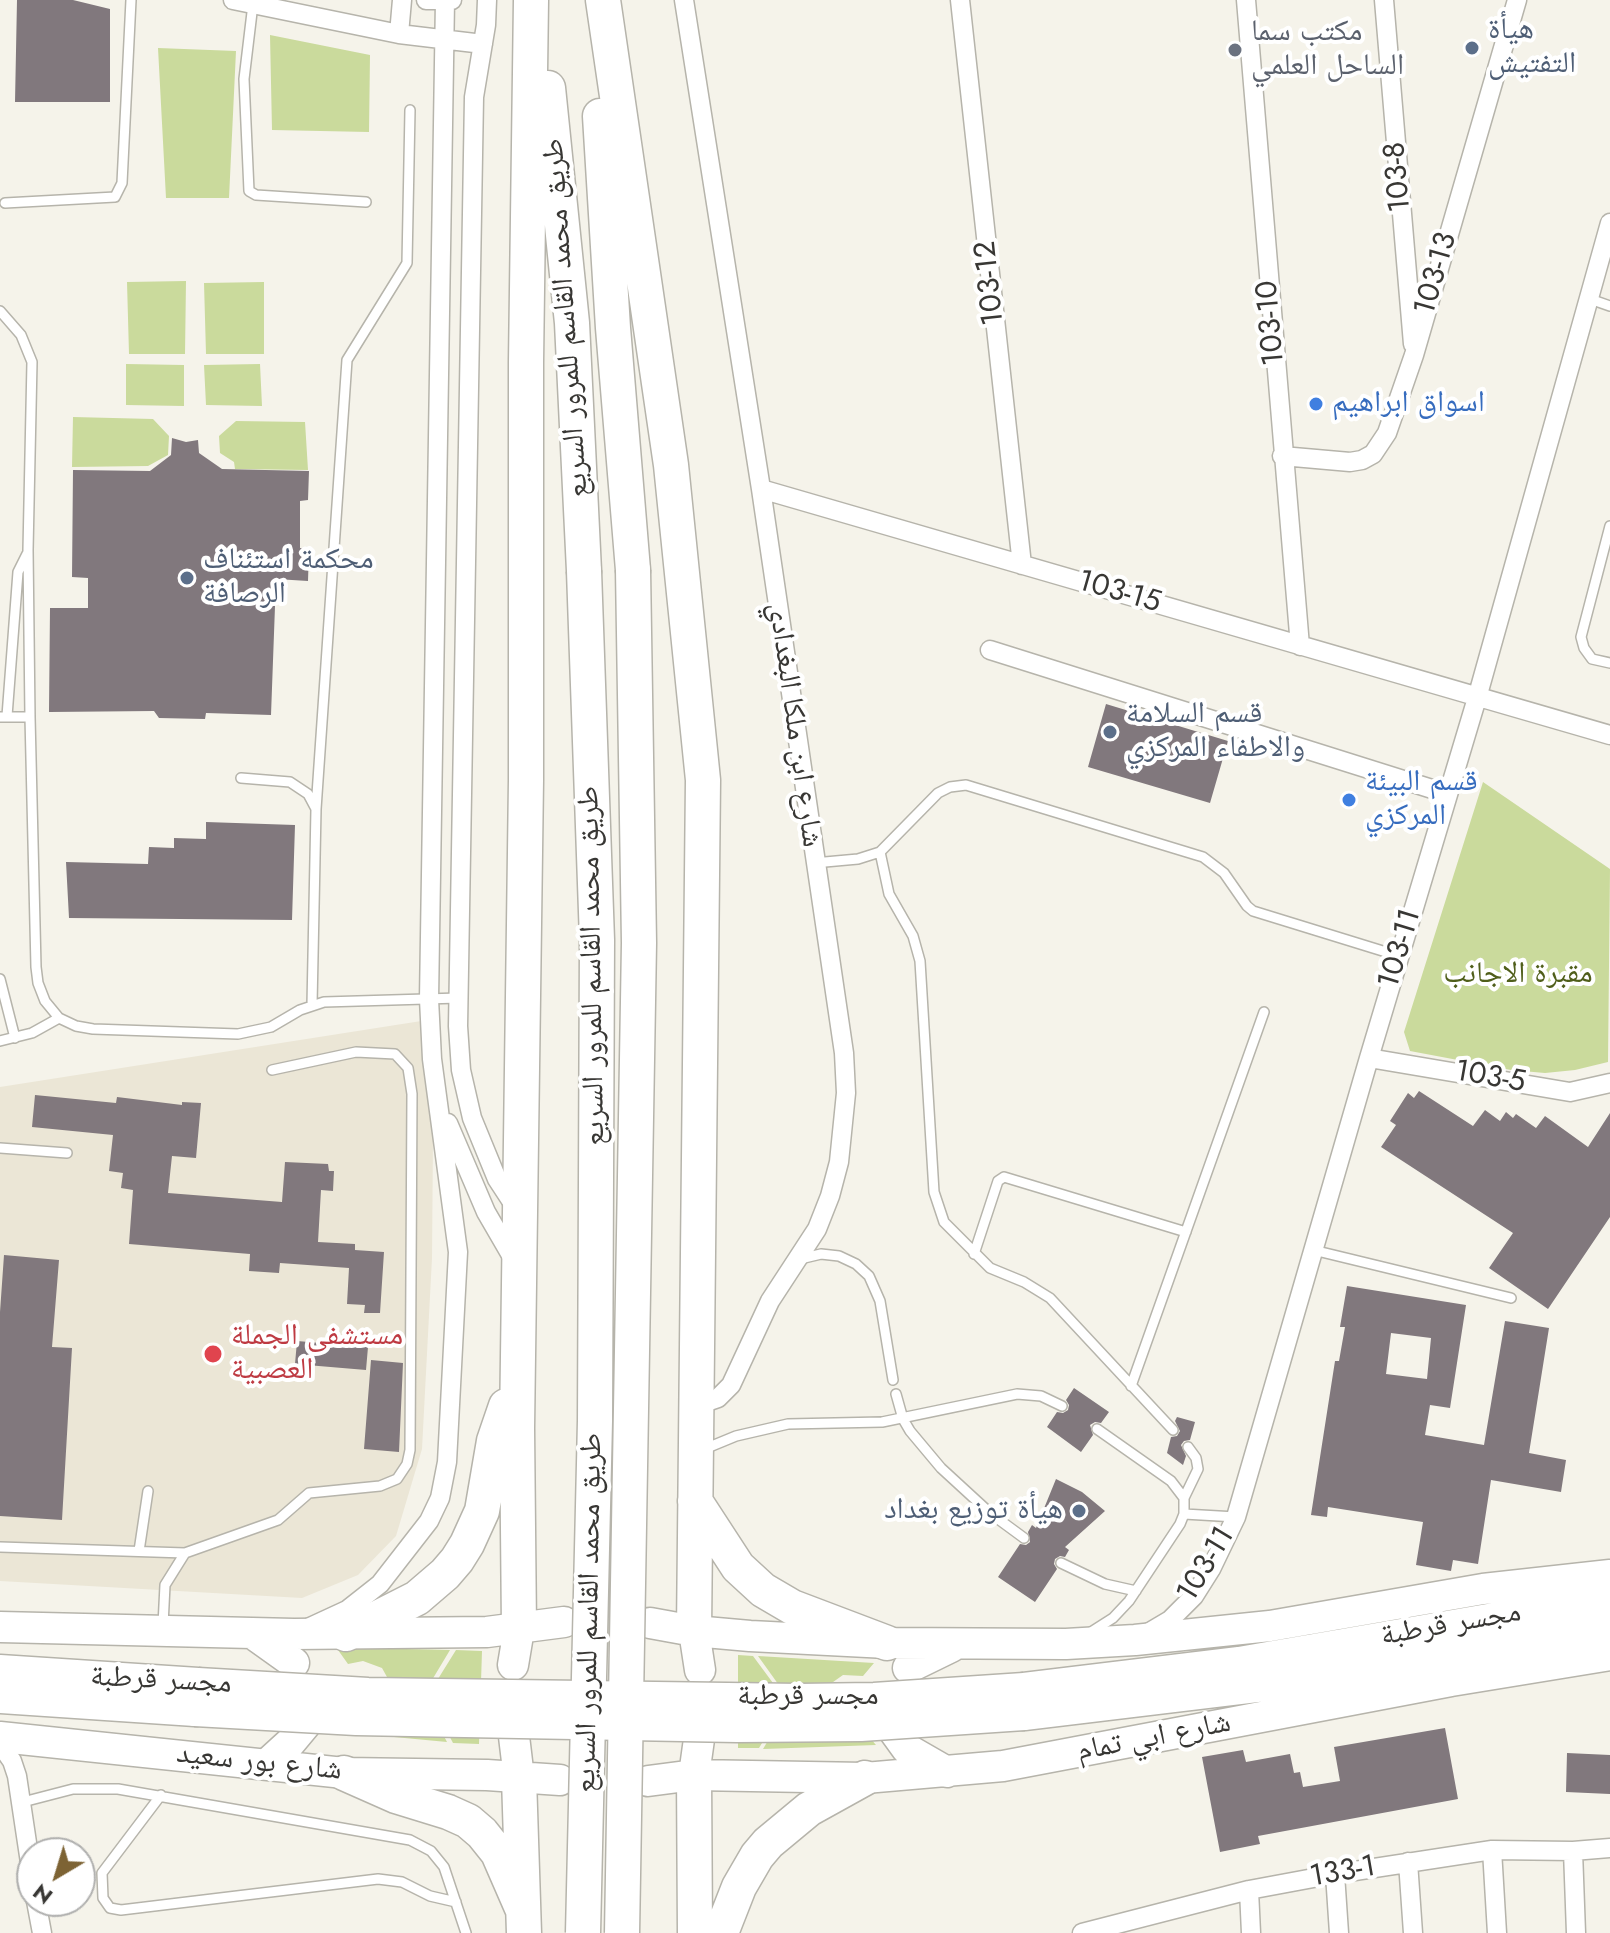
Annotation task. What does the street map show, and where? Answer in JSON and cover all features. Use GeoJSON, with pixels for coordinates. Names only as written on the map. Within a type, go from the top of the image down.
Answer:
{"type":"FeatureCollection","features":[{"type":"Feature","properties":{"kind":"highway"},"geometry":{"type":"LineString","coordinates":[[519,1629],[517,1384],[526,780],[526,362],[531,0]]}},
{"type":"Feature","properties":{"kind":"highway","name":"طريق محمد القاسم للمرور السريع"},"geometry":{"type":"LineString","coordinates":[[540,0],[572,323],[597,956],[594,1437],[583,1933]]}},
{"type":"Feature","properties":{"kind":"highway","name":"طريق محمد القاسم للمرور السريع"},"geometry":{"type":"LineString","coordinates":[[594,0],[613,328],[633,570],[639,943],[622,1933]]}},
{"type":"Feature","properties":{"kind":"highway"},"geometry":{"type":"LineString","coordinates":[[603,0],[671,465],[703,780],[694,1631]]}},
{"type":"Feature","properties":{"kind":"highway"},"geometry":{"type":"LineString","coordinates":[[346,1634],[417,1598],[457,1560],[482,1511],[498,1425],[517,1384]]}},
{"type":"Feature","properties":{"kind":"highway"},"geometry":{"type":"LineString","coordinates":[[695,1501],[738,1567],[763,1590],[792,1607],[898,1656]]}},
{"type":"Feature","properties":{"kind":"highway"},"geometry":{"type":"LineString","coordinates":[[344,1773],[396,1796],[468,1821],[498,1853],[523,1921]]}},
{"type":"Feature","properties":{"kind":"highway"},"geometry":{"type":"LineString","coordinates":[[694,1775],[695,1933]]}},
{"type":"Feature","properties":{"kind":"highway"},"geometry":{"type":"LineString","coordinates":[[519,1778],[523,1921]]}},
{"type":"Feature","properties":{"kind":"highway"},"geometry":{"type":"LineString","coordinates":[[721,1933],[739,1887],[768,1843],[802,1814],[865,1778]]}},
{"type":"Feature","properties":{"kind":"main road"},"geometry":{"type":"LineString","coordinates":[[650,1623],[898,1656],[956,1644],[1066,1644],[1270,1626],[1483,1589],[1610,1575]]}},
{"type":"Feature","properties":{"kind":"main road","name":"مجسر قرطبة"},"geometry":{"type":"LineString","coordinates":[[0,1670],[356,1720],[752,1727],[907,1724],[1239,1662],[1610,1598]]}},
{"type":"Feature","properties":{"kind":"main road"},"geometry":{"type":"LineString","coordinates":[[0,1627],[252,1633],[294,1648],[346,1634],[519,1629],[564,1622]]}},
{"type":"Feature","properties":{"kind":"main road","name":"مجسر قرطبة"},"geometry":{"type":"LineString","coordinates":[[1024,1702],[1298,1682],[1505,1642],[1610,1628]]}},
{"type":"Feature","properties":{"kind":"main road"},"geometry":{"type":"LineString","coordinates":[[513,1665],[519,1629]]}},
{"type":"Feature","properties":{"kind":"main road"},"geometry":{"type":"LineString","coordinates":[[694,1631],[700,1670]]}},
{"type":"Feature","properties":{"kind":"main road","name":"شارع ابي تمام"},"geometry":{"type":"LineString","coordinates":[[648,1781],[694,1775],[865,1778],[947,1772],[1064,1756],[1435,1684],[1610,1655]]}},
{"type":"Feature","properties":{"kind":"main road","name":"مجسر قرطبة"},"geometry":{"type":"LineString","coordinates":[[0,1698],[197,1697]]}},
{"type":"Feature","properties":{"kind":"main road"},"geometry":{"type":"LineString","coordinates":[[267,1764],[305,1725]]}},
{"type":"Feature","properties":{"kind":"main road"},"geometry":{"type":"LineString","coordinates":[[513,1728],[519,1778]]}},
{"type":"Feature","properties":{"kind":"main road"},"geometry":{"type":"LineString","coordinates":[[894,1731],[907,1749],[947,1772]]}},
{"type":"Feature","properties":{"kind":"main road"},"geometry":{"type":"LineString","coordinates":[[694,1775],[700,1732]]}},
{"type":"Feature","properties":{"kind":"main road","name":"شارع بور سعيد"},"geometry":{"type":"LineString","coordinates":[[0,1737],[344,1773],[487,1775],[560,1780]]}},
{"type":"Feature","properties":{"kind":"street"},"geometry":{"type":"LineString","coordinates":[[233,0],[399,34],[483,44]]}},
{"type":"Feature","properties":{"kind":"street"},"geometry":{"type":"LineString","coordinates":[[399,34],[402,0]]}},
{"type":"Feature","properties":{"kind":"street"},"geometry":{"type":"LineString","coordinates":[[426,0],[452,0]]}},
{"type":"Feature","properties":{"kind":"street"},"geometry":{"type":"LineString","coordinates":[[294,1648],[380,1584],[429,1521],[444,1487],[447,1462],[458,1252],[436,1091],[429,999],[445,0]]}},
{"type":"Feature","properties":{"kind":"street"},"geometry":{"type":"LineString","coordinates":[[487,0],[473,112],[459,1048],[472,1118],[497,1179],[520,1212]]}},
{"type":"Feature","properties":{"kind":"street","name":"شارع ابن ملكا البغدادي"},"geometry":{"type":"LineString","coordinates":[[684,0],[761,489],[844,1053],[846,1093],[839,1162],[817,1229],[766,1308],[731,1385],[718,1398],[695,1406]]}},
{"type":"Feature","properties":{"kind":"street","name":"103-12"},"geometry":{"type":"LineString","coordinates":[[960,0],[1022,565]]}},
{"type":"Feature","properties":{"kind":"street","name":"103-10"},"geometry":{"type":"LineString","coordinates":[[1246,0],[1300,646]]}},
{"type":"Feature","properties":{"kind":"street","name":"103-8"},"geometry":{"type":"LineString","coordinates":[[1384,0],[1414,355]]}},
{"type":"Feature","properties":{"kind":"street","name":"103-13"},"geometry":{"type":"LineString","coordinates":[[1282,456],[1350,462],[1362,460],[1373,454],[1387,433],[1414,355],[1517,0]]}},
{"type":"Feature","properties":{"kind":"street","name":"103-11"},"geometry":{"type":"LineString","coordinates":[[1135,1640],[1170,1620],[1194,1596],[1216,1561],[1236,1517],[1477,698],[1610,223]]}},
{"type":"Feature","properties":{"kind":"street","name":"103-15"},"geometry":{"type":"LineString","coordinates":[[761,489],[1610,735]]}},
{"type":"Feature","properties":{"kind":"street"},"geometry":{"type":"LineString","coordinates":[[990,650],[1448,794]]}},
{"type":"Feature","properties":{"kind":"street","name":"103-5"},"geometry":{"type":"LineString","coordinates":[[1369,1058],[1570,1092],[1610,1083]]}},
{"type":"Feature","properties":{"kind":"street"},"geometry":{"type":"LineString","coordinates":[[436,1091],[486,1212],[519,1268]]}},
{"type":"Feature","properties":{"kind":"street"},"geometry":{"type":"LineString","coordinates":[[17,1776],[26,1757],[42,1741]]}},
{"type":"Feature","properties":{"kind":"street"},"geometry":{"type":"LineString","coordinates":[[0,1744],[12,1761],[17,1776],[25,1837]]}},
{"type":"Feature","properties":{"kind":"street","name":"133-1"},"geometry":{"type":"LineString","coordinates":[[1091,1932],[1249,1890],[1408,1862],[1492,1850],[1610,1848]]}},
{"type":"Feature","properties":{"kind":"street"},"geometry":{"type":"LineString","coordinates":[[1492,1850],[1497,1933]]}},
{"type":"Feature","properties":{"kind":"street"},"geometry":{"type":"LineString","coordinates":[[1573,1851],[1576,1933]]}},
{"type":"Feature","properties":{"kind":"street"},"geometry":{"type":"LineString","coordinates":[[1408,1862],[1413,1933]]}},
{"type":"Feature","properties":{"kind":"street"},"geometry":{"type":"LineString","coordinates":[[1335,1874],[1339,1933]]}},
{"type":"Feature","properties":{"kind":"street"},"geometry":{"type":"LineString","coordinates":[[1249,1890],[1251,1933]]}},
{"type":"Feature","properties":{"kind":"lane"},"geometry":{"type":"LineString","coordinates":[[5,203],[115,197],[122,183],[131,0]]}},
{"type":"Feature","properties":{"kind":"lane"},"geometry":{"type":"LineString","coordinates":[[253,4],[244,79],[249,191],[256,195],[366,202]]}},
{"type":"Feature","properties":{"kind":"lane"},"geometry":{"type":"LineString","coordinates":[[312,1005],[316,809],[347,360],[407,263],[410,110]]}},
{"type":"Feature","properties":{"kind":"lane"},"geometry":{"type":"LineString","coordinates":[[1587,298],[1610,306]]}},
{"type":"Feature","properties":{"kind":"lane"},"geometry":{"type":"LineString","coordinates":[[0,311],[21,335],[32,362],[28,550],[30,717],[37,975],[45,1001],[59,1018],[93,1029],[238,1034],[271,1027],[312,1005],[324,1002],[459,998]]}},
{"type":"Feature","properties":{"kind":"lane"},"geometry":{"type":"LineString","coordinates":[[1610,526],[1581,637],[1592,659],[1610,663]]}},
{"type":"Feature","properties":{"kind":"lane"},"geometry":{"type":"LineString","coordinates":[[28,550],[18,572],[3,716],[30,717]]}},
{"type":"Feature","properties":{"kind":"lane"},"geometry":{"type":"LineString","coordinates":[[241,778],[290,782],[308,794],[316,809]]}},
{"type":"Feature","properties":{"kind":"lane"},"geometry":{"type":"LineString","coordinates":[[814,863],[858,859],[880,852],[938,793],[950,787],[966,785],[1203,857],[1224,873],[1253,911],[1399,956]]}},
{"type":"Feature","properties":{"kind":"lane"},"geometry":{"type":"LineString","coordinates":[[880,852],[889,894],[913,936],[920,961],[936,1202],[944,1222],[974,1254],[1000,1274],[1024,1282],[1050,1298],[1173,1430]]}},
{"type":"Feature","properties":{"kind":"lane"},"geometry":{"type":"LineString","coordinates":[[1,985],[15,1038]]}},
{"type":"Feature","properties":{"kind":"lane"},"geometry":{"type":"LineString","coordinates":[[1131,1386],[1264,1012]]}},
{"type":"Feature","properties":{"kind":"lane"},"geometry":{"type":"LineString","coordinates":[[0,1041],[32,1033],[59,1018]]}},
{"type":"Feature","properties":{"kind":"lane"},"geometry":{"type":"LineString","coordinates":[[0,1547],[185,1553],[278,1520],[309,1493],[380,1486],[397,1479],[407,1464],[410,1450],[412,1094],[408,1068],[395,1054],[356,1052],[272,1070]]}},
{"type":"Feature","properties":{"kind":"lane"},"geometry":{"type":"LineString","coordinates":[[0,1148],[67,1153]]}},
{"type":"Feature","properties":{"kind":"lane"},"geometry":{"type":"LineString","coordinates":[[974,1254],[998,1181],[1004,1177],[1186,1232]]}},
{"type":"Feature","properties":{"kind":"lane"},"geometry":{"type":"LineString","coordinates":[[1313,1250],[1511,1298]]}},
{"type":"Feature","properties":{"kind":"lane"},"geometry":{"type":"LineString","coordinates":[[797,1259],[821,1254],[839,1256],[856,1264],[869,1276],[880,1301],[893,1380]]}},
{"type":"Feature","properties":{"kind":"lane"},"geometry":{"type":"LineString","coordinates":[[896,1394],[903,1419],[920,1444],[957,1484],[1024,1538]]}},
{"type":"Feature","properties":{"kind":"lane"},"geometry":{"type":"LineString","coordinates":[[695,1453],[736,1436],[788,1424],[882,1422],[1017,1394],[1041,1396],[1062,1406]]}},
{"type":"Feature","properties":{"kind":"lane"},"geometry":{"type":"LineString","coordinates":[[1097,1429],[1171,1481],[1184,1498]]}},
{"type":"Feature","properties":{"kind":"lane"},"geometry":{"type":"LineString","coordinates":[[1066,1644],[1113,1618],[1136,1591],[1177,1528],[1184,1514],[1184,1498],[1198,1469],[1196,1458],[1188,1447]]}},
{"type":"Feature","properties":{"kind":"lane"},"geometry":{"type":"LineString","coordinates":[[139,1551],[148,1491]]}},
{"type":"Feature","properties":{"kind":"lane"},"geometry":{"type":"LineString","coordinates":[[1184,1514],[1236,1517]]}},
{"type":"Feature","properties":{"kind":"lane"},"geometry":{"type":"LineString","coordinates":[[162,1632],[165,1585],[185,1553]]}},
{"type":"Feature","properties":{"kind":"lane"},"geometry":{"type":"LineString","coordinates":[[1061,1563],[1105,1584],[1136,1591]]}},
{"type":"Feature","properties":{"kind":"lane"},"geometry":{"type":"LineString","coordinates":[[19,1803],[73,1789],[96,1788],[161,1795],[410,1840],[421,1844],[438,1859],[448,1877],[466,1933]]}},
{"type":"Feature","properties":{"kind":"lane"},"geometry":{"type":"LineString","coordinates":[[161,1795],[102,1873],[103,1898],[110,1908],[121,1910],[378,1879],[402,1882],[430,1896],[456,1902]]}},
{"type":"Feature","properties":{"kind":"shaded area","name":"مستشفى الجملة العصبية"},"geometry":{"type":"Polygon","coordinates":[[[434,1019],[432,1258],[422,1449],[396,1536],[358,1575],[302,1598],[0,1581],[0,1087],[434,1019]]]}},
{"type":"Feature","properties":{"kind":"green space"},"geometry":{"type":"Polygon","coordinates":[[[270,35],[370,55],[369,132],[272,130],[270,35]]]}},
{"type":"Feature","properties":{"kind":"green space"},"geometry":{"type":"Polygon","coordinates":[[[158,48],[236,51],[229,198],[166,198],[158,48]]]}},
{"type":"Feature","properties":{"kind":"green space"},"geometry":{"type":"Polygon","coordinates":[[[186,281],[185,354],[129,354],[127,282],[186,281]]]}},
{"type":"Feature","properties":{"kind":"green space"},"geometry":{"type":"Polygon","coordinates":[[[264,282],[264,354],[206,354],[204,283],[264,282]]]}},
{"type":"Feature","properties":{"kind":"green space"},"geometry":{"type":"Polygon","coordinates":[[[126,364],[184,365],[184,406],[126,405],[126,364]]]}},
{"type":"Feature","properties":{"kind":"green space"},"geometry":{"type":"Polygon","coordinates":[[[260,364],[262,406],[206,405],[204,365],[260,364]]]}},
{"type":"Feature","properties":{"kind":"green space"},"geometry":{"type":"Polygon","coordinates":[[[73,417],[153,419],[169,436],[168,455],[148,466],[72,467],[73,417]]]}},
{"type":"Feature","properties":{"kind":"green space"},"geometry":{"type":"Polygon","coordinates":[[[236,421],[305,422],[308,470],[235,469],[234,462],[220,453],[219,436],[236,421]]]}},
{"type":"Feature","properties":{"kind":"green space","name":"مقبرة الاجانب"},"geometry":{"type":"Polygon","coordinates":[[[1483,782],[1610,869],[1608,1062],[1545,1073],[1511,1070],[1410,1051],[1404,1032],[1483,782]]]}},
{"type":"Feature","properties":{"kind":"green space"},"geometry":{"type":"Polygon","coordinates":[[[338,1650],[450,1650],[423,1695],[447,1742],[362,1734],[392,1686],[382,1668],[363,1661],[348,1664],[338,1650]]]}},
{"type":"Feature","properties":{"kind":"green space"},"geometry":{"type":"Polygon","coordinates":[[[456,1650],[482,1651],[479,1744],[453,1743],[428,1695],[456,1650]]]}},
{"type":"Feature","properties":{"kind":"green space"},"geometry":{"type":"Polygon","coordinates":[[[738,1655],[753,1656],[787,1702],[759,1748],[738,1748],[738,1655]]]}},
{"type":"Feature","properties":{"kind":"green space"},"geometry":{"type":"Polygon","coordinates":[[[758,1656],[874,1663],[863,1676],[843,1675],[826,1687],[876,1745],[763,1749],[791,1702],[758,1656]]]}},
{"type":"Feature","properties":{"kind":"building"},"geometry":{"type":"Polygon","coordinates":[[[17,0],[73,0],[110,9],[110,102],[15,102],[17,0]]]}},
{"type":"Feature","properties":{"kind":"building","name":"محكمة استئناف الرصافة"},"geometry":{"type":"Polygon","coordinates":[[[172,438],[186,442],[198,440],[199,453],[222,469],[309,471],[308,500],[300,501],[300,548],[309,549],[308,581],[276,579],[271,715],[206,713],[205,719],[159,718],[154,711],[49,712],[50,608],[88,608],[88,578],[72,577],[73,470],[150,471],[171,455],[172,438]]]}},
{"type":"Feature","properties":{"kind":"building"},"geometry":{"type":"Polygon","coordinates":[[[1106,704],[1228,741],[1210,803],[1088,767],[1106,704]]]}},
{"type":"Feature","properties":{"kind":"building"},"geometry":{"type":"Polygon","coordinates":[[[206,822],[295,825],[292,920],[69,918],[66,862],[148,864],[149,847],[174,848],[174,838],[206,839],[206,822]]]}},
{"type":"Feature","properties":{"kind":"building"},"geometry":{"type":"Polygon","coordinates":[[[1419,1091],[1473,1126],[1485,1110],[1500,1121],[1506,1112],[1513,1118],[1516,1114],[1536,1128],[1545,1116],[1588,1147],[1610,1113],[1610,1217],[1548,1309],[1489,1268],[1513,1233],[1381,1147],[1396,1125],[1390,1121],[1408,1093],[1414,1098],[1419,1091]]]}},
{"type":"Feature","properties":{"kind":"building"},"geometry":{"type":"Polygon","coordinates":[[[35,1095],[116,1103],[117,1097],[182,1105],[182,1102],[201,1103],[196,1158],[172,1156],[168,1193],[282,1202],[285,1162],[328,1164],[329,1171],[334,1171],[333,1191],[321,1190],[318,1242],[355,1244],[355,1250],[384,1252],[380,1313],[364,1313],[365,1305],[347,1304],[349,1268],[280,1263],[279,1273],[249,1271],[250,1254],[129,1244],[133,1190],[121,1188],[123,1173],[109,1171],[113,1135],[32,1127],[35,1095]]]}},
{"type":"Feature","properties":{"kind":"building"},"geometry":{"type":"Polygon","coordinates":[[[4,1255],[59,1260],[52,1347],[72,1348],[62,1520],[0,1516],[0,1312],[4,1255]]]}},
{"type":"Feature","properties":{"kind":"building"},"geometry":{"type":"Polygon","coordinates":[[[1347,1286],[1466,1305],[1450,1408],[1430,1405],[1425,1435],[1484,1445],[1505,1321],[1549,1328],[1529,1453],[1566,1460],[1561,1492],[1491,1480],[1478,1564],[1453,1560],[1451,1571],[1416,1565],[1423,1522],[1328,1507],[1327,1517],[1311,1515],[1335,1361],[1339,1361],[1345,1327],[1340,1327],[1347,1286]],[[1391,1333],[1386,1374],[1427,1379],[1431,1338],[1391,1333]]]}},
{"type":"Feature","properties":{"kind":"building"},"geometry":{"type":"Polygon","coordinates":[[[297,1341],[368,1347],[366,1370],[295,1364],[297,1341]]]}},
{"type":"Feature","properties":{"kind":"building"},"geometry":{"type":"Polygon","coordinates":[[[371,1360],[403,1363],[399,1452],[364,1449],[371,1360]]]}},
{"type":"Feature","properties":{"kind":"building"},"geometry":{"type":"Polygon","coordinates":[[[1074,1388],[1109,1412],[1101,1423],[1090,1425],[1093,1435],[1081,1452],[1047,1427],[1057,1412],[1068,1410],[1066,1400],[1074,1388]]]}},
{"type":"Feature","properties":{"kind":"building"},"geometry":{"type":"Polygon","coordinates":[[[1177,1417],[1195,1422],[1190,1440],[1181,1445],[1186,1456],[1183,1465],[1167,1453],[1171,1437],[1177,1436],[1180,1431],[1175,1421],[1177,1417]]]}},
{"type":"Feature","properties":{"kind":"building"},"geometry":{"type":"Polygon","coordinates":[[[1056,1479],[1082,1492],[1105,1511],[1065,1547],[1069,1550],[1065,1557],[1055,1559],[1057,1569],[1035,1602],[998,1577],[1020,1544],[1030,1542],[1028,1532],[1032,1525],[1036,1528],[1056,1479]]]}},
{"type":"Feature","properties":{"kind":"building"},"geometry":{"type":"Polygon","coordinates":[[[1445,1728],[1458,1799],[1258,1836],[1260,1844],[1220,1852],[1202,1757],[1243,1750],[1246,1762],[1290,1754],[1294,1773],[1300,1772],[1303,1787],[1340,1781],[1334,1747],[1445,1728]]]}},
{"type":"Feature","properties":{"kind":"building"},"geometry":{"type":"Polygon","coordinates":[[[1567,1753],[1610,1755],[1610,1794],[1566,1792],[1567,1753]]]}},
{"type":"Feature","properties":{"kind":"place","name":"هيأة التفتيش"},"geometry":{"type":"Point","coordinates":[1472,48]}},
{"type":"Feature","properties":{"kind":"place","name":"مكتب سما الساحل العلمي"},"geometry":{"type":"Point","coordinates":[1235,50]}},
{"type":"Feature","properties":{"kind":"place","name":"اسواق ابراهيم"},"geometry":{"type":"Point","coordinates":[1316,404]}},
{"type":"Feature","properties":{"kind":"place","name":"محكمة استئناف الرصافة"},"geometry":{"type":"Point","coordinates":[187,578]}},
{"type":"Feature","properties":{"kind":"place","name":"قسم السلامة والاطفاء المركزي"},"geometry":{"type":"Point","coordinates":[1110,732]}},
{"type":"Feature","properties":{"kind":"place","name":"قسم البيئة المركزي"},"geometry":{"type":"Point","coordinates":[1349,800]}},
{"type":"Feature","properties":{"kind":"place","name":"مستشفى الجملة العصبية"},"geometry":{"type":"Point","coordinates":[213,1354]}},
{"type":"Feature","properties":{"kind":"place","name":"هيأة توزيع بغداد"},"geometry":{"type":"Point","coordinates":[1079,1511]}}]}
